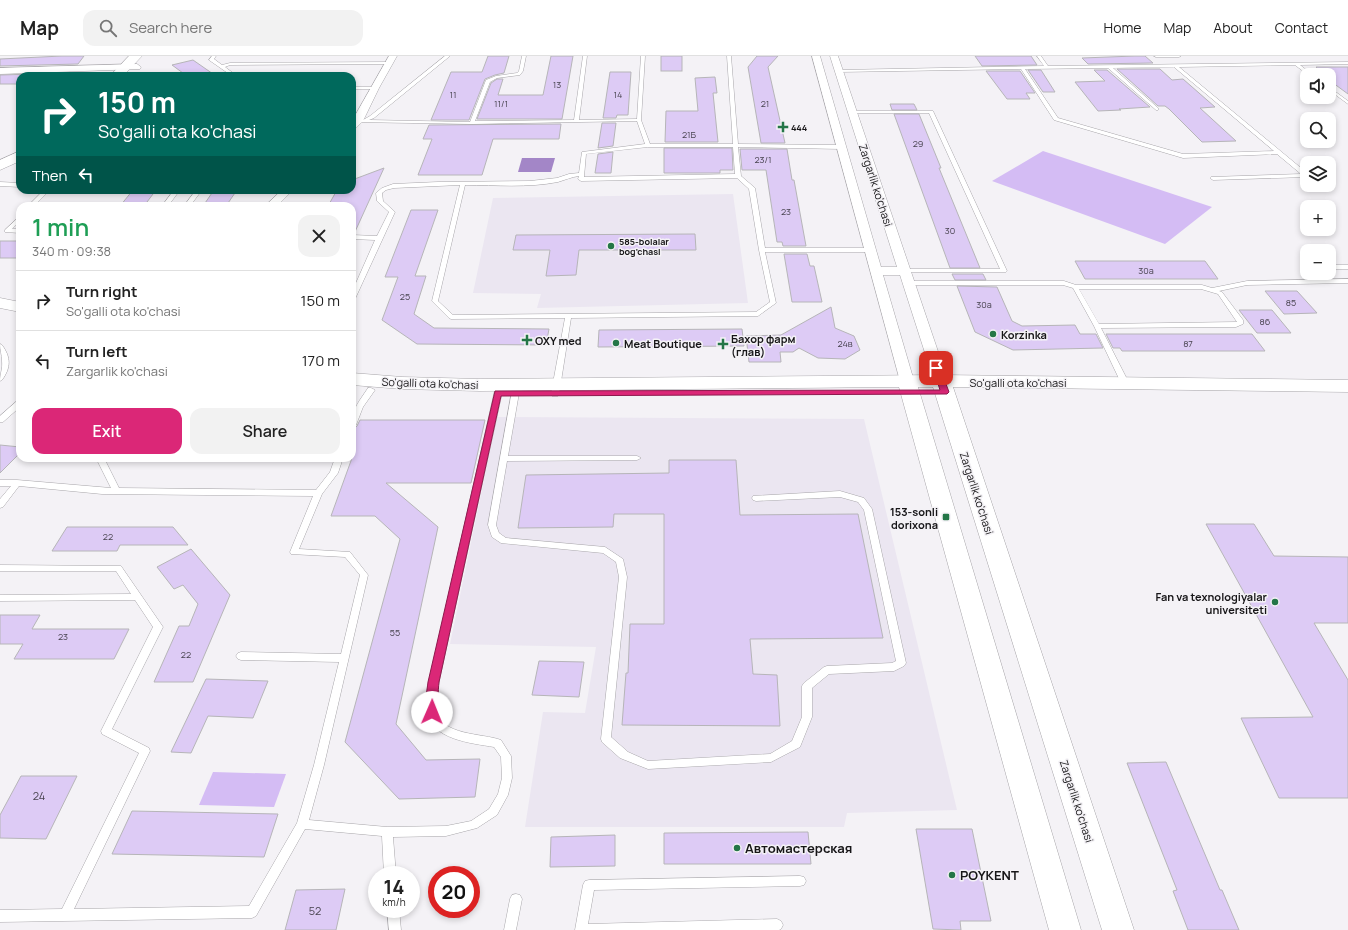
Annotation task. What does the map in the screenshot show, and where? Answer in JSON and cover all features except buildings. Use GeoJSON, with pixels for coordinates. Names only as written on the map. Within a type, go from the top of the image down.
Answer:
{"type":"FeatureCollection","features":[{"type":"Feature","properties":{"kind":"main road"},"geometry":{"type":"LineString","coordinates":[[123,72],[146,56]]}},
{"type":"Feature","properties":{"kind":"main road"},"geometry":{"type":"LineString","coordinates":[[0,159],[16,150]]}},
{"type":"Feature","properties":{"kind":"main road"},"geometry":{"type":"LineString","coordinates":[[0,166],[16,157]]}},
{"type":"Feature","properties":{"kind":"main road"},"geometry":{"type":"LineString","coordinates":[[0,303],[16,306]]}},
{"type":"Feature","properties":{"kind":"main road"},"geometry":{"type":"LineString","coordinates":[[0,314],[16,318]]}},
{"type":"Feature","properties":{"kind":"main road","name":"So'galli ota ko'chasi"},"geometry":{"type":"LineString","coordinates":[[356,379],[421,384],[556,389],[943,387],[1125,383],[1348,386]]}},
{"type":"Feature","properties":{"kind":"main road","name":"Zargarlik ko'chasi"},"geometry":{"type":"LineString","coordinates":[[909,387],[1065,930]]}},
{"type":"Feature","properties":{"kind":"main road","name":"So'galli ota ko'chasi"},"geometry":{"type":"LineString","coordinates":[[943,387],[1348,396]]}},
{"type":"Feature","properties":{"kind":"main road","name":"Zargarlik ko'chasi"},"geometry":{"type":"LineString","coordinates":[[943,387],[1118,930]]}},
{"type":"Feature","properties":{"kind":"main road","name":"So'galli ota ko'chasi"},"geometry":{"type":"LineString","coordinates":[[356,388],[507,393],[556,389]]}},
{"type":"Feature","properties":{"kind":"street","name":"Zargarlik ko'chasi"},"geometry":{"type":"LineString","coordinates":[[816,56],[907,277],[943,387]]}},
{"type":"Feature","properties":{"kind":"street","name":"Zargarlik ko'chasi"},"geometry":{"type":"LineString","coordinates":[[834,56],[853,112],[853,147],[870,250],[909,387]]}},
{"type":"Feature","properties":{"kind":"street"},"geometry":{"type":"LineString","coordinates":[[356,120],[391,59]]}},
{"type":"Feature","properties":{"kind":"street"},"geometry":{"type":"LineString","coordinates":[[0,70],[132,67]]}},
{"type":"Feature","properties":{"kind":"street"},"geometry":{"type":"LineString","coordinates":[[276,202],[284,194]]}},
{"type":"Feature","properties":{"kind":"street"},"geometry":{"type":"LineString","coordinates":[[876,271],[907,277]]}},
{"type":"Feature","properties":{"kind":"lane"},"geometry":{"type":"LineString","coordinates":[[214,56],[212,59],[230,72]]}},
{"type":"Feature","properties":{"kind":"lane"},"geometry":{"type":"LineString","coordinates":[[356,122],[372,117],[448,56]]}},
{"type":"Feature","properties":{"kind":"lane"},"geometry":{"type":"LineString","coordinates":[[472,123],[488,81],[496,77],[518,74],[521,71],[524,56]]}},
{"type":"Feature","properties":{"kind":"lane"},"geometry":{"type":"LineString","coordinates":[[576,122],[585,56]]}},
{"type":"Feature","properties":{"kind":"lane"},"geometry":{"type":"LineString","coordinates":[[643,56],[639,120],[648,145]]}},
{"type":"Feature","properties":{"kind":"lane"},"geometry":{"type":"LineString","coordinates":[[730,56],[738,176]]}},
{"type":"Feature","properties":{"kind":"lane"},"geometry":{"type":"LineString","coordinates":[[1039,56],[1047,68]]}},
{"type":"Feature","properties":{"kind":"lane"},"geometry":{"type":"LineString","coordinates":[[1156,56],[1179,56]]}},
{"type":"Feature","properties":{"kind":"lane"},"geometry":{"type":"LineString","coordinates":[[1156,56],[1166,66]]}},
{"type":"Feature","properties":{"kind":"lane"},"geometry":{"type":"LineString","coordinates":[[222,66],[230,64],[391,59]]}},
{"type":"Feature","properties":{"kind":"lane"},"geometry":{"type":"LineString","coordinates":[[839,71],[1348,63]]}},
{"type":"Feature","properties":{"kind":"lane"},"geometry":{"type":"LineString","coordinates":[[1296,64],[1301,68]]}},
{"type":"Feature","properties":{"kind":"lane"},"geometry":{"type":"LineString","coordinates":[[1175,66],[1306,175],[1213,178]]}},
{"type":"Feature","properties":{"kind":"lane"},"geometry":{"type":"LineString","coordinates":[[1109,67],[1156,109]]}},
{"type":"Feature","properties":{"kind":"lane"},"geometry":{"type":"LineString","coordinates":[[1022,68],[1056,119],[1183,156],[1279,152]]}},
{"type":"Feature","properties":{"kind":"lane"},"geometry":{"type":"LineString","coordinates":[[356,88],[374,88]]}},
{"type":"Feature","properties":{"kind":"lane"},"geometry":{"type":"LineString","coordinates":[[1336,93],[1348,102]]}},
{"type":"Feature","properties":{"kind":"lane"},"geometry":{"type":"LineString","coordinates":[[853,112],[930,112],[1004,271],[907,277]]}},
{"type":"Feature","properties":{"kind":"lane"},"geometry":{"type":"LineString","coordinates":[[356,123],[576,122],[639,120]]}},
{"type":"Feature","properties":{"kind":"lane"},"geometry":{"type":"LineString","coordinates":[[463,184],[435,301],[451,317],[758,314],[773,303],[762,250],[752,188],[738,176],[581,180],[584,153],[648,145],[853,147]]}},
{"type":"Feature","properties":{"kind":"lane"},"geometry":{"type":"LineString","coordinates":[[356,290],[392,212],[380,201],[379,193],[384,189],[393,186],[530,183],[558,180],[571,175],[582,174]]}},
{"type":"Feature","properties":{"kind":"lane"},"geometry":{"type":"LineString","coordinates":[[0,184],[16,186]]}},
{"type":"Feature","properties":{"kind":"lane"},"geometry":{"type":"LineString","coordinates":[[36,202],[43,194]]}},
{"type":"Feature","properties":{"kind":"lane"},"geometry":{"type":"LineString","coordinates":[[16,222],[7,231],[16,231]]}},
{"type":"Feature","properties":{"kind":"lane"},"geometry":{"type":"LineString","coordinates":[[356,237],[379,238]]}},
{"type":"Feature","properties":{"kind":"lane"},"geometry":{"type":"LineString","coordinates":[[762,250],[870,250]]}},
{"type":"Feature","properties":{"kind":"lane"},"geometry":{"type":"LineString","coordinates":[[1336,267],[1348,267]]}},
{"type":"Feature","properties":{"kind":"lane"},"geometry":{"type":"LineString","coordinates":[[907,277],[1064,283],[1075,287],[1202,287],[1220,293],[1241,323],[1236,325],[1097,326]]}},
{"type":"Feature","properties":{"kind":"lane"},"geometry":{"type":"LineString","coordinates":[[1213,290],[1247,283],[1348,281]]}},
{"type":"Feature","properties":{"kind":"lane"},"geometry":{"type":"LineString","coordinates":[[1075,287],[1097,326],[1125,383]]}},
{"type":"Feature","properties":{"kind":"lane"},"geometry":{"type":"LineString","coordinates":[[556,389],[568,317]]}},
{"type":"Feature","properties":{"kind":"lane"},"geometry":{"type":"LineString","coordinates":[[0,346],[6,357],[6,369],[0,379]]}},
{"type":"Feature","properties":{"kind":"lane"},"geometry":{"type":"LineString","coordinates":[[356,414],[359,406],[371,390]]}},
{"type":"Feature","properties":{"kind":"lane"},"geometry":{"type":"LineString","coordinates":[[507,393],[504,459],[492,525],[495,534],[504,541],[606,550],[620,561],[623,576],[606,740],[624,755],[648,765],[771,758],[796,744],[807,718],[807,686],[827,670],[894,667],[901,663],[868,509],[861,500],[840,494],[756,498]]}},
{"type":"Feature","properties":{"kind":"lane"},"geometry":{"type":"LineString","coordinates":[[302,824],[387,832],[446,831],[473,826],[494,812],[503,795],[507,778],[506,756],[497,743],[455,734],[439,726],[432,712],[432,698],[434,682],[507,393]]}},
{"type":"Feature","properties":{"kind":"lane"},"geometry":{"type":"LineString","coordinates":[[0,420],[16,406]]}},
{"type":"Feature","properties":{"kind":"lane"},"geometry":{"type":"LineString","coordinates":[[504,459],[637,458]]}},
{"type":"Feature","properties":{"kind":"lane"},"geometry":{"type":"LineString","coordinates":[[102,462],[116,492]]}},
{"type":"Feature","properties":{"kind":"lane"},"geometry":{"type":"LineString","coordinates":[[0,916],[252,912],[302,824],[320,757],[364,575],[347,554],[294,552],[318,493],[334,473],[338,462]]}},
{"type":"Feature","properties":{"kind":"lane"},"geometry":{"type":"LineString","coordinates":[[0,483],[17,483],[116,492],[318,493]]}},
{"type":"Feature","properties":{"kind":"lane"},"geometry":{"type":"LineString","coordinates":[[0,505],[17,483]]}},
{"type":"Feature","properties":{"kind":"lane"},"geometry":{"type":"LineString","coordinates":[[0,568],[118,568],[158,627],[106,732],[145,751],[66,914]]}},
{"type":"Feature","properties":{"kind":"lane"},"geometry":{"type":"LineString","coordinates":[[0,598],[137,597]]}},
{"type":"Feature","properties":{"kind":"lane"},"geometry":{"type":"LineString","coordinates":[[241,656],[344,658]]}},
{"type":"Feature","properties":{"kind":"lane"},"geometry":{"type":"LineString","coordinates":[[387,832],[389,866]]}},
{"type":"Feature","properties":{"kind":"lane"},"geometry":{"type":"LineString","coordinates":[[776,925],[582,930],[589,885],[800,881]]}},
{"type":"Feature","properties":{"kind":"lane"},"geometry":{"type":"LineString","coordinates":[[510,930],[516,899]]}},
{"type":"Feature","properties":{"kind":"lane"},"geometry":{"type":"LineString","coordinates":[[394,918],[395,930]]}},
{"type":"Feature","properties":{"kind":"shaded area"},"geometry":{"type":"Polygon","coordinates":[[[1043,151],[1212,207],[1165,244],[992,181],[1043,151]]]}},
{"type":"Feature","properties":{"kind":"shaded area"},"geometry":{"type":"Polygon","coordinates":[[[522,158],[555,158],[551,172],[518,172],[522,158]]]}},
{"type":"Feature","properties":{"kind":"shaded area","name":"585-bolalar bog'chasi"},"geometry":{"type":"Polygon","coordinates":[[[733,194],[748,303],[537,308],[541,294],[473,293],[493,198],[733,194]]]}},
{"type":"Feature","properties":{"kind":"shaded area"},"geometry":{"type":"Polygon","coordinates":[[[497,417],[864,419],[957,810],[847,813],[844,827],[525,827],[543,712],[585,713],[596,647],[450,644],[497,417]]]}},
{"type":"Feature","properties":{"kind":"shaded area"},"geometry":{"type":"Polygon","coordinates":[[[213,772],[286,774],[274,807],[199,805],[213,772]]]}},
{"type":"Feature","properties":{"kind":"place","name":"444"},"geometry":{"type":"Point","coordinates":[783,127]}},
{"type":"Feature","properties":{"kind":"place","name":"585-bolalar bog'chasi"},"geometry":{"type":"Point","coordinates":[611,246]}},
{"type":"Feature","properties":{"kind":"place","name":"Korzinka"},"geometry":{"type":"Point","coordinates":[993,334]}},
{"type":"Feature","properties":{"kind":"place","name":"OXY med"},"geometry":{"type":"Point","coordinates":[527,340]}},
{"type":"Feature","properties":{"kind":"place","name":"Meat Boutique"},"geometry":{"type":"Point","coordinates":[616,343]}},
{"type":"Feature","properties":{"kind":"place","name":"Бахор фарм (глав)"},"geometry":{"type":"Point","coordinates":[723,344]}},
{"type":"Feature","properties":{"kind":"place","name":"153-sonli dorixona"},"geometry":{"type":"Point","coordinates":[946,517]}},
{"type":"Feature","properties":{"kind":"place","name":"Fan va texnologiyalar universiteti"},"geometry":{"type":"Point","coordinates":[1275,602]}},
{"type":"Feature","properties":{"kind":"place","name":"Автомастерская"},"geometry":{"type":"Point","coordinates":[737,848]}},
{"type":"Feature","properties":{"kind":"place","name":"POYKENT"},"geometry":{"type":"Point","coordinates":[952,875]}},
{"type":"Feature","properties":{"kind":"route"},"geometry":{"type":"LineString","coordinates":[[432,712],[434,682],[498,393],[944,392],[936,368]]}}]}
